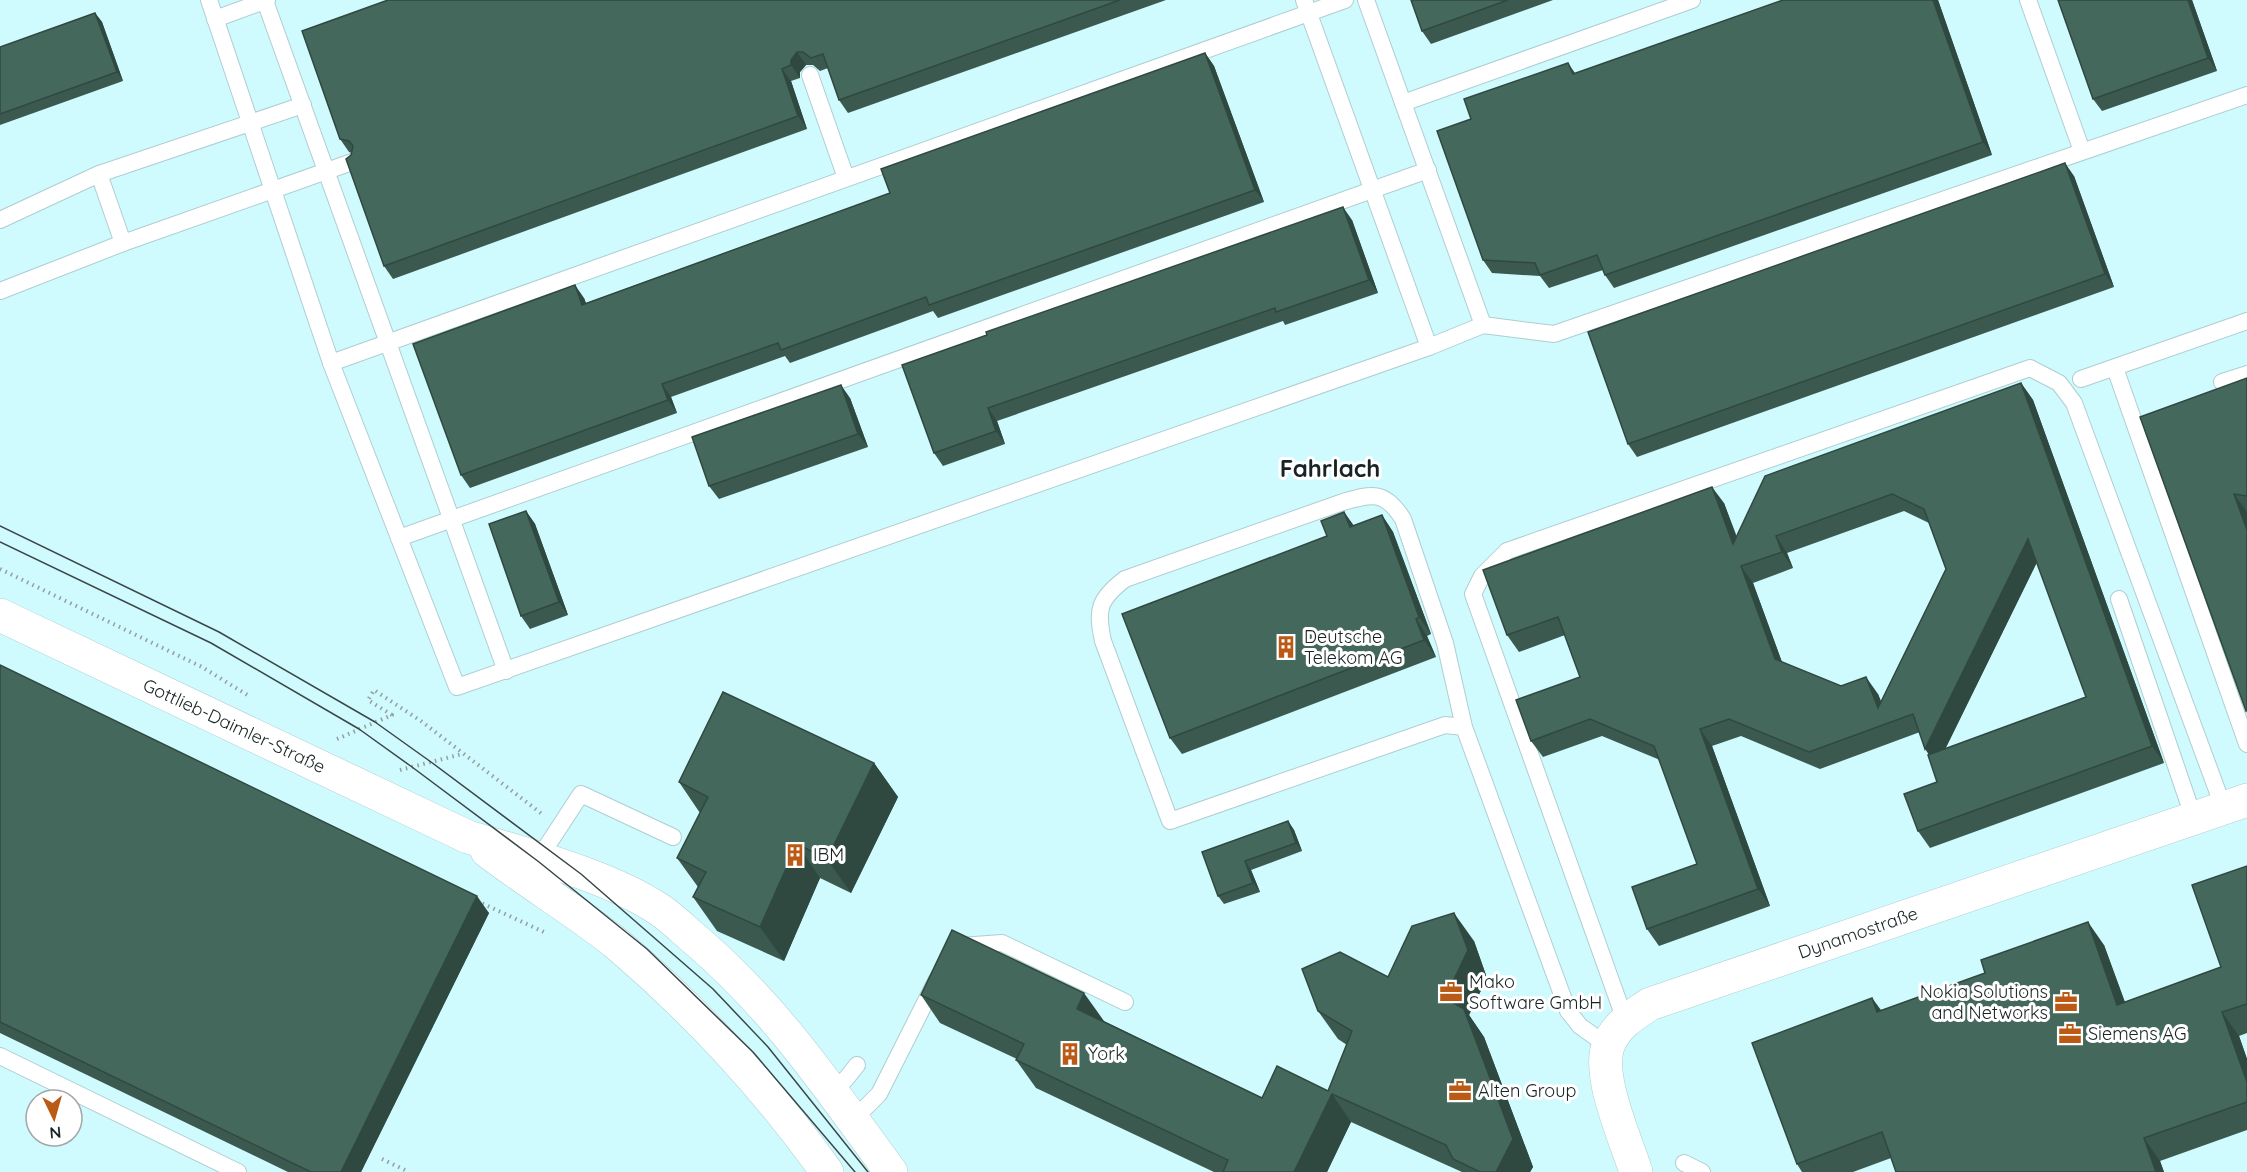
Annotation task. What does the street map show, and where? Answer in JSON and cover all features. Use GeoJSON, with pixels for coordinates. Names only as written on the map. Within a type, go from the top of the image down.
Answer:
{"type":"FeatureCollection","features":[{"type":"Feature","properties":{"kind":"street","name":"Gottlieb-Daimler-Straße"},"geometry":{"type":"LineString","coordinates":[[0,615],[468,837],[537,873],[700,1019],[790,1120],[827,1172]]}},
{"type":"Feature","properties":{"kind":"street","name":"Dynamostraße"},"geometry":{"type":"LineString","coordinates":[[1616,1033],[1650,1004],[2222,809]]}},
{"type":"Feature","properties":{"kind":"street","name":"Gottlieb-Daimler-Straße"},"geometry":{"type":"LineString","coordinates":[[537,873],[617,888],[660,910],[735,974],[793,1038],[891,1172]]}},
{"type":"Feature","properties":{"kind":"street"},"geometry":{"type":"LineString","coordinates":[[615,943],[618,925],[627,915],[640,910],[660,910]]}},
{"type":"Feature","properties":{"kind":"street"},"geometry":{"type":"LineString","coordinates":[[1616,1033],[1605,1070],[1636,1172]]}},
{"type":"Feature","properties":{"kind":"lane"},"geometry":{"type":"LineString","coordinates":[[209,0],[331,363],[457,687],[1429,347],[1483,325],[1554,334],[2247,95]]}},
{"type":"Feature","properties":{"kind":"lane"},"geometry":{"type":"LineString","coordinates":[[215,19],[266,0],[506,670]]}},
{"type":"Feature","properties":{"kind":"lane"},"geometry":{"type":"LineString","coordinates":[[331,363],[846,178],[1306,7],[1345,0]]}},
{"type":"Feature","properties":{"kind":"lane"},"geometry":{"type":"LineString","coordinates":[[1366,0],[1483,325]]}},
{"type":"Feature","properties":{"kind":"lane"},"geometry":{"type":"LineString","coordinates":[[1403,103],[1692,0]]}},
{"type":"Feature","properties":{"kind":"lane"},"geometry":{"type":"LineString","coordinates":[[2028,0],[2082,151]]}},
{"type":"Feature","properties":{"kind":"lane"},"geometry":{"type":"LineString","coordinates":[[1306,7],[1429,347]]}},
{"type":"Feature","properties":{"kind":"lane"},"geometry":{"type":"LineString","coordinates":[[810,75],[846,178]]}},
{"type":"Feature","properties":{"kind":"lane"},"geometry":{"type":"LineString","coordinates":[[0,220],[99,174],[303,105]]}},
{"type":"Feature","properties":{"kind":"lane"},"geometry":{"type":"LineString","coordinates":[[0,291],[123,243],[352,162]]}},
{"type":"Feature","properties":{"kind":"lane"},"geometry":{"type":"LineString","coordinates":[[399,538],[1428,170]]}},
{"type":"Feature","properties":{"kind":"lane"},"geometry":{"type":"LineString","coordinates":[[99,174],[123,243]]}},
{"type":"Feature","properties":{"kind":"lane"},"geometry":{"type":"LineString","coordinates":[[2081,380],[2247,321]]}},
{"type":"Feature","properties":{"kind":"lane"},"geometry":{"type":"LineString","coordinates":[[1464,727],[1445,725],[1170,821],[1103,640],[1099,620],[1101,605],[1108,592],[1125,579],[1363,495],[1378,495],[1393,503],[1402,519],[1445,643],[1464,727],[1568,1011],[1580,1026],[1616,1033],[1473,594],[1482,576],[1507,551],[2030,368],[2060,383],[2074,403],[2222,809]]}},
{"type":"Feature","properties":{"kind":"lane"},"geometry":{"type":"LineString","coordinates":[[2115,368],[2247,744]]}},
{"type":"Feature","properties":{"kind":"lane"},"geometry":{"type":"LineString","coordinates":[[2222,382],[2247,374]]}},
{"type":"Feature","properties":{"kind":"lane"},"geometry":{"type":"LineString","coordinates":[[2119,599],[2222,809]]}},
{"type":"Feature","properties":{"kind":"lane"},"geometry":{"type":"LineString","coordinates":[[537,873],[581,794],[673,837]]}},
{"type":"Feature","properties":{"kind":"lane"},"geometry":{"type":"LineString","coordinates":[[853,1120],[879,1094],[926,996],[958,946],[1002,943],[1125,1002]]}},
{"type":"Feature","properties":{"kind":"lane"},"geometry":{"type":"LineString","coordinates":[[0,1056],[238,1172]]}},
{"type":"Feature","properties":{"kind":"lane"},"geometry":{"type":"LineString","coordinates":[[829,1087],[845,1080],[857,1065]]}},
{"type":"Feature","properties":{"kind":"lane"},"geometry":{"type":"LineString","coordinates":[[1684,1163],[1702,1172]]}},
{"type":"Feature","properties":{"kind":"path"},"geometry":{"type":"LineString","coordinates":[[0,569],[202,667],[250,696]]}},
{"type":"Feature","properties":{"kind":"path"},"geometry":{"type":"LineString","coordinates":[[327,744],[392,715],[368,700],[374,690],[421,721],[463,754],[393,772]]}},
{"type":"Feature","properties":{"kind":"path"},"geometry":{"type":"LineString","coordinates":[[469,897],[549,934]]}},
{"type":"Feature","properties":{"kind":"path"},"geometry":{"type":"LineString","coordinates":[[382,1159],[409,1172]]}},
{"type":"Feature","properties":{"kind":"shaded area"},"geometry":{"type":"Polygon","coordinates":[[[0,0],[2247,0],[2247,1172],[0,1172],[0,0]]]}},
{"type":"Feature","properties":{"kind":"building"},"geometry":{"type":"Polygon","coordinates":[[[388,0],[1120,0],[839,100],[823,54],[811,58],[803,52],[797,52],[791,60],[791,65],[782,69],[798,116],[384,266],[346,159],[351,155],[353,146],[349,141],[340,139],[302,31],[388,0]]]}},
{"type":"Feature","properties":{"kind":"building"},"geometry":{"type":"Polygon","coordinates":[[[1411,0],[1508,0],[1422,31],[1411,0]]]}},
{"type":"Feature","properties":{"kind":"building"},"geometry":{"type":"Polygon","coordinates":[[[1783,0],[1933,0],[1983,142],[1605,275],[1597,255],[1540,275],[1535,263],[1483,260],[1437,131],[1471,119],[1464,99],[1568,63],[1573,74],[1783,0]]]}},
{"type":"Feature","properties":{"kind":"building"},"geometry":{"type":"Polygon","coordinates":[[[2058,0],[2188,0],[2208,58],[2093,99],[2058,0]]]}},
{"type":"Feature","properties":{"kind":"building"},"geometry":{"type":"Polygon","coordinates":[[[95,13],[117,72],[0,114],[0,47],[95,13]]]}},
{"type":"Feature","properties":{"kind":"building"},"geometry":{"type":"Polygon","coordinates":[[[1205,53],[1255,190],[929,305],[926,297],[781,350],[778,343],[662,384],[668,400],[461,475],[413,344],[575,285],[582,305],[890,193],[881,169],[1205,53]]]}},
{"type":"Feature","properties":{"kind":"building"},"geometry":{"type":"Polygon","coordinates":[[[2065,163],[2105,274],[1628,444],[1588,332],[2065,163]]]}},
{"type":"Feature","properties":{"kind":"building"},"geometry":{"type":"Polygon","coordinates":[[[1343,207],[1369,280],[1276,312],[1275,308],[988,408],[996,431],[934,453],[902,365],[987,335],[986,332],[1343,207]]]}},
{"type":"Feature","properties":{"kind":"building"},"geometry":{"type":"Polygon","coordinates":[[[2247,378],[2247,496],[2234,494],[2247,530],[2246,711],[2140,417],[2247,378]]]}},
{"type":"Feature","properties":{"kind":"building"},"geometry":{"type":"Polygon","coordinates":[[[2021,383],[2152,746],[1918,831],[1904,794],[1937,782],[1928,755],[2086,697],[2028,539],[1925,749],[1913,714],[1809,752],[1729,719],[1700,729],[1758,889],[1647,929],[1632,887],[1697,864],[1654,746],[1590,719],[1531,741],[1516,700],[1580,677],[1558,617],[1507,635],[1483,570],[1712,487],[1733,544],[1765,476],[2021,383]],[[1892,494],[1776,536],[1782,552],[1741,566],[1775,659],[1841,686],[1866,677],[1878,708],[1946,569],[1924,509],[1892,494]]]}},
{"type":"Feature","properties":{"kind":"building"},"geometry":{"type":"Polygon","coordinates":[[[841,385],[858,434],[709,486],[692,437],[841,385]]]}},
{"type":"Feature","properties":{"kind":"building"},"geometry":{"type":"Polygon","coordinates":[[[526,511],[559,602],[521,616],[489,524],[526,511]]]}},
{"type":"Feature","properties":{"kind":"building","name":"Deutsche Telekom AG"},"geometry":{"type":"Polygon","coordinates":[[[1344,512],[1350,527],[1382,515],[1419,617],[1416,619],[1424,640],[1170,738],[1122,614],[1327,536],[1321,521],[1344,512]]]}},
{"type":"Feature","properties":{"kind":"building"},"geometry":{"type":"Polygon","coordinates":[[[0,665],[477,896],[341,1172],[311,1172],[0,1022],[0,665]]]}},
{"type":"Feature","properties":{"kind":"building","name":"IBM"},"geometry":{"type":"Polygon","coordinates":[[[723,692],[874,763],[827,859],[797,844],[760,927],[693,897],[706,872],[677,858],[708,797],[679,782],[723,692]]]}},
{"type":"Feature","properties":{"kind":"building"},"geometry":{"type":"Polygon","coordinates":[[[1288,821],[1296,843],[1245,861],[1253,883],[1218,896],[1202,852],[1288,821]]]}},
{"type":"Feature","properties":{"kind":"building","name":"Siemens AG"},"geometry":{"type":"Polygon","coordinates":[[[2247,866],[2247,1004],[2222,1012],[2247,1082],[2247,1102],[2144,1138],[2156,1172],[1896,1172],[1882,1132],[1797,1164],[1752,1043],[1872,998],[1877,1012],[1985,973],[1981,960],[2088,922],[2117,1005],[2221,967],[2192,885],[2247,866]]]}},
{"type":"Feature","properties":{"kind":"building"},"geometry":{"type":"Polygon","coordinates":[[[1454,913],[1468,950],[1445,998],[1464,1009],[1513,1139],[1496,1172],[1480,1172],[1453,1159],[1446,1145],[1332,1094],[1294,1172],[1223,1172],[1228,1160],[1016,1060],[1024,1044],[921,995],[952,930],[1084,993],[1077,1009],[1262,1098],[1277,1066],[1328,1091],[1352,1031],[1318,1011],[1302,969],[1340,952],[1388,977],[1412,926],[1454,913]]]}},
{"type":"Feature","properties":{"kind":"tram line"},"geometry":{"type":"LineString","coordinates":[[0,526],[219,632],[375,722],[431,762],[581,874],[713,989],[768,1047],[868,1172]]}},
{"type":"Feature","properties":{"kind":"tram line"},"geometry":{"type":"LineString","coordinates":[[0,542],[211,643],[359,729],[412,767],[539,862],[647,949],[753,1052],[855,1172]]}},
{"type":"Feature","properties":{"kind":"place","name":"Deutsche Telekom AG"},"geometry":{"type":"Point","coordinates":[1286,647]}},
{"type":"Feature","properties":{"kind":"place","name":"IBM"},"geometry":{"type":"Point","coordinates":[795,855]}},
{"type":"Feature","properties":{"kind":"place","name":"Mako Software GmbH"},"geometry":{"type":"Point","coordinates":[1451,992]}},
{"type":"Feature","properties":{"kind":"place","name":"Nokia Solutions and Networks"},"geometry":{"type":"Point","coordinates":[2066,1002]}},
{"type":"Feature","properties":{"kind":"place","name":"Siemens AG"},"geometry":{"type":"Point","coordinates":[2070,1034]}},
{"type":"Feature","properties":{"kind":"place","name":"York"},"geometry":{"type":"Point","coordinates":[1070,1054]}},
{"type":"Feature","properties":{"kind":"place","name":"Alten Group"},"geometry":{"type":"Point","coordinates":[1460,1091]}},
{"type":"Feature","properties":{"kind":"district","name":"Fahrlach"},"geometry":{"type":"Point","coordinates":[1330,469]}}]}
